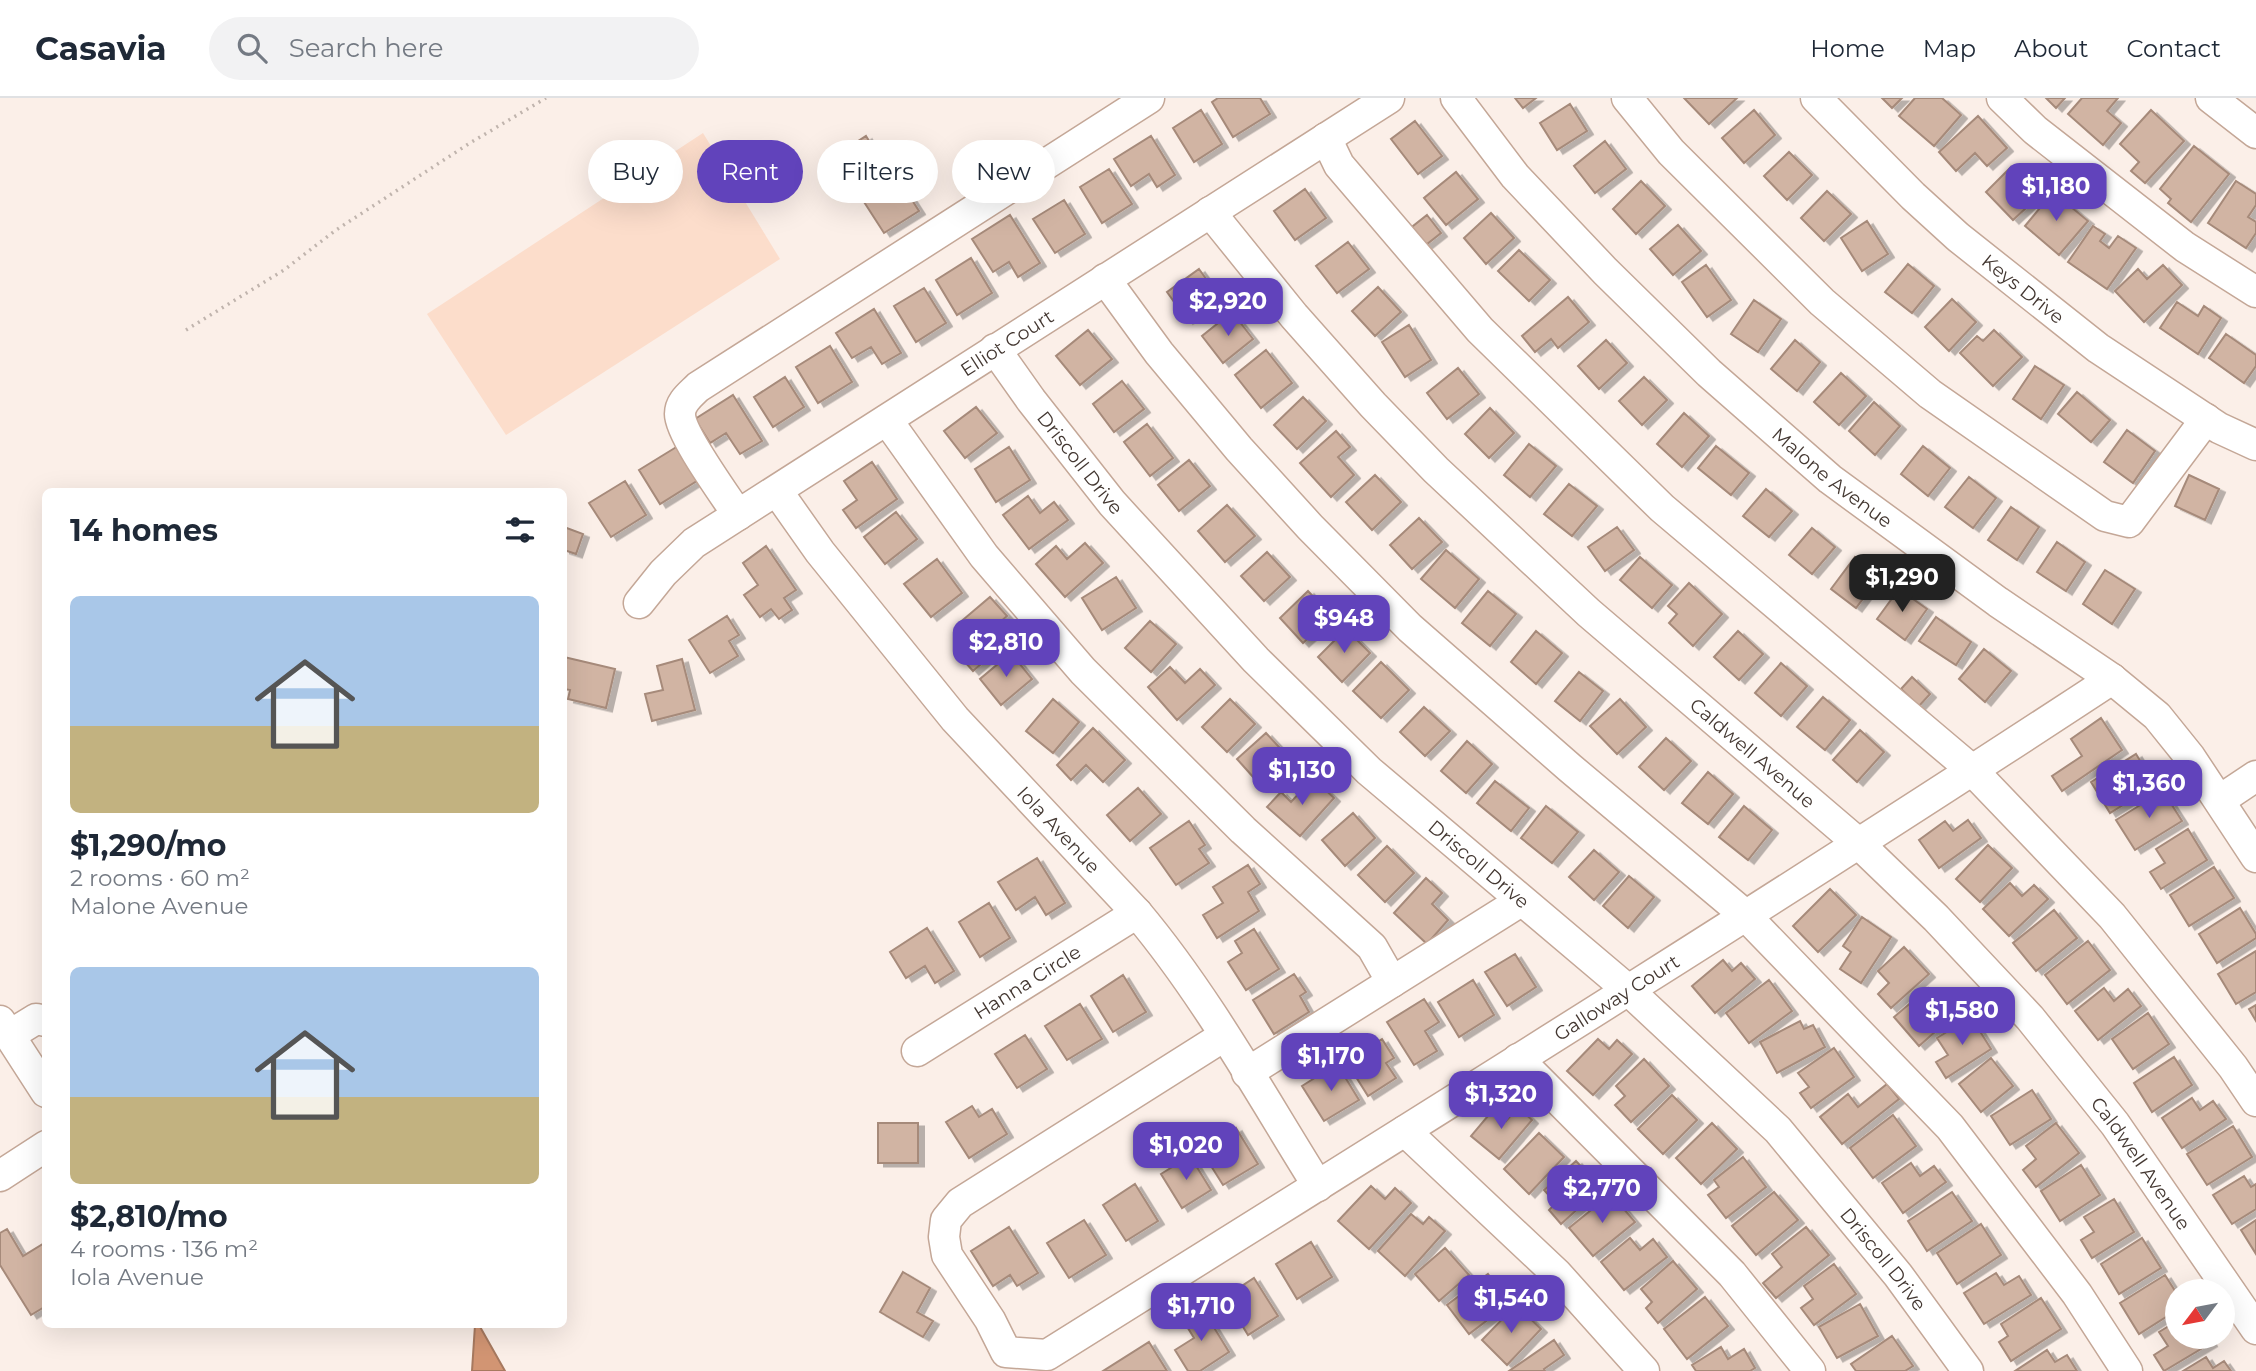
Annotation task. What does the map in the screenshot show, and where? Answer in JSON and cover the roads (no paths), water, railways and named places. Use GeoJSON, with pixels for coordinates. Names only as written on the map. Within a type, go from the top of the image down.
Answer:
{"type":"FeatureCollection","features":[{"type":"Feature","properties":{"kind":"street"},"geometry":{"type":"LineString","coordinates":[[738,515],[684,431],[680,415],[683,402],[698,387],[1149,98]]}},
{"type":"Feature","properties":{"kind":"street","name":"Elliot Court"},"geometry":{"type":"LineString","coordinates":[[639,603],[663,573],[694,543],[1390,98]]}},
{"type":"Feature","properties":{"kind":"street","name":"Malone Avenue"},"geometry":{"type":"LineString","coordinates":[[1457,98],[1515,176],[1605,271],[1729,390],[1830,479],[1998,602],[2112,679],[2157,716],[2190,757],[2256,857]]}},
{"type":"Feature","properties":{"kind":"street"},"geometry":{"type":"LineString","coordinates":[[1627,98],[1671,152],[1822,302],[1930,394],[2105,516],[2129,522],[2206,419]]}},
{"type":"Feature","properties":{"kind":"street","name":"Keys Drive"},"geometry":{"type":"LineString","coordinates":[[1816,98],[1913,196],[1958,237],[2098,348],[2206,419],[2256,445]]}},
{"type":"Feature","properties":{"kind":"street"},"geometry":{"type":"LineString","coordinates":[[2002,98],[2035,130],[2185,247],[2256,292]]}},
{"type":"Feature","properties":{"kind":"street"},"geometry":{"type":"LineString","coordinates":[[2211,98],[2256,133]]}},
{"type":"Feature","properties":{"kind":"street"},"geometry":{"type":"LineString","coordinates":[[1326,138],[1339,165],[1480,330],[1557,407],[1662,508],[1972,770],[2112,916],[2203,1028],[2256,1101]]}},
{"type":"Feature","properties":{"kind":"street","name":"Caldwell Avenue"},"geometry":{"type":"LineString","coordinates":[[1210,212],[1294,316],[1373,405],[1436,470],[1589,613],[1857,842],[1936,918],[2030,1018],[2116,1124],[2256,1329]]}},
{"type":"Feature","properties":{"kind":"street"},"geometry":{"type":"LineString","coordinates":[[1105,279],[1159,353],[1239,449],[1310,527],[1410,628],[1570,768],[1744,914],[1950,1127],[2077,1294],[2127,1371]]}},
{"type":"Feature","properties":{"kind":"street","name":"Driscoll Drive"},"geometry":{"type":"LineString","coordinates":[[995,349],[1031,400],[1112,503],[1256,660],[1368,771],[1627,989],[1778,1130],[1898,1275],[1968,1371]]}},
{"type":"Feature","properties":{"kind":"street"},"geometry":{"type":"LineString","coordinates":[[887,420],[984,556],[1083,671],[1243,830],[1373,947],[1392,982]]}},
{"type":"Feature","properties":{"kind":"street","name":"Iola Avenue"},"geometry":{"type":"LineString","coordinates":[[777,491],[820,552],[955,719],[1162,943],[1318,1186]]}},
{"type":"Feature","properties":{"kind":"street","name":"Galloway Court"},"geometry":{"type":"LineString","coordinates":[[1224,1036],[960,1203],[946,1220],[944,1237],[947,1255],[990,1320],[1006,1352],[1046,1355],[1405,1131],[2112,679]]}},
{"type":"Feature","properties":{"kind":"street"},"geometry":{"type":"LineString","coordinates":[[2220,800],[2256,776]]}},
{"type":"Feature","properties":{"kind":"street"},"geometry":{"type":"LineString","coordinates":[[1247,1073],[1521,901]]}},
{"type":"Feature","properties":{"kind":"street","name":"Hanna Circle"},"geometry":{"type":"LineString","coordinates":[[917,1051],[1137,913]]}},
{"type":"Feature","properties":{"kind":"street"},"geometry":{"type":"LineString","coordinates":[[42,1020],[36,1019],[5,1028],[42,1080]]}},
{"type":"Feature","properties":{"kind":"street"},"geometry":{"type":"LineString","coordinates":[[1518,1059],[1732,1274],[1810,1371]]}},
{"type":"Feature","properties":{"kind":"street"},"geometry":{"type":"LineString","coordinates":[[1405,1131],[1558,1274],[1644,1371]]}},
{"type":"Feature","properties":{"kind":"street"},"geometry":{"type":"LineString","coordinates":[[0,1175],[42,1149]]}}]}
